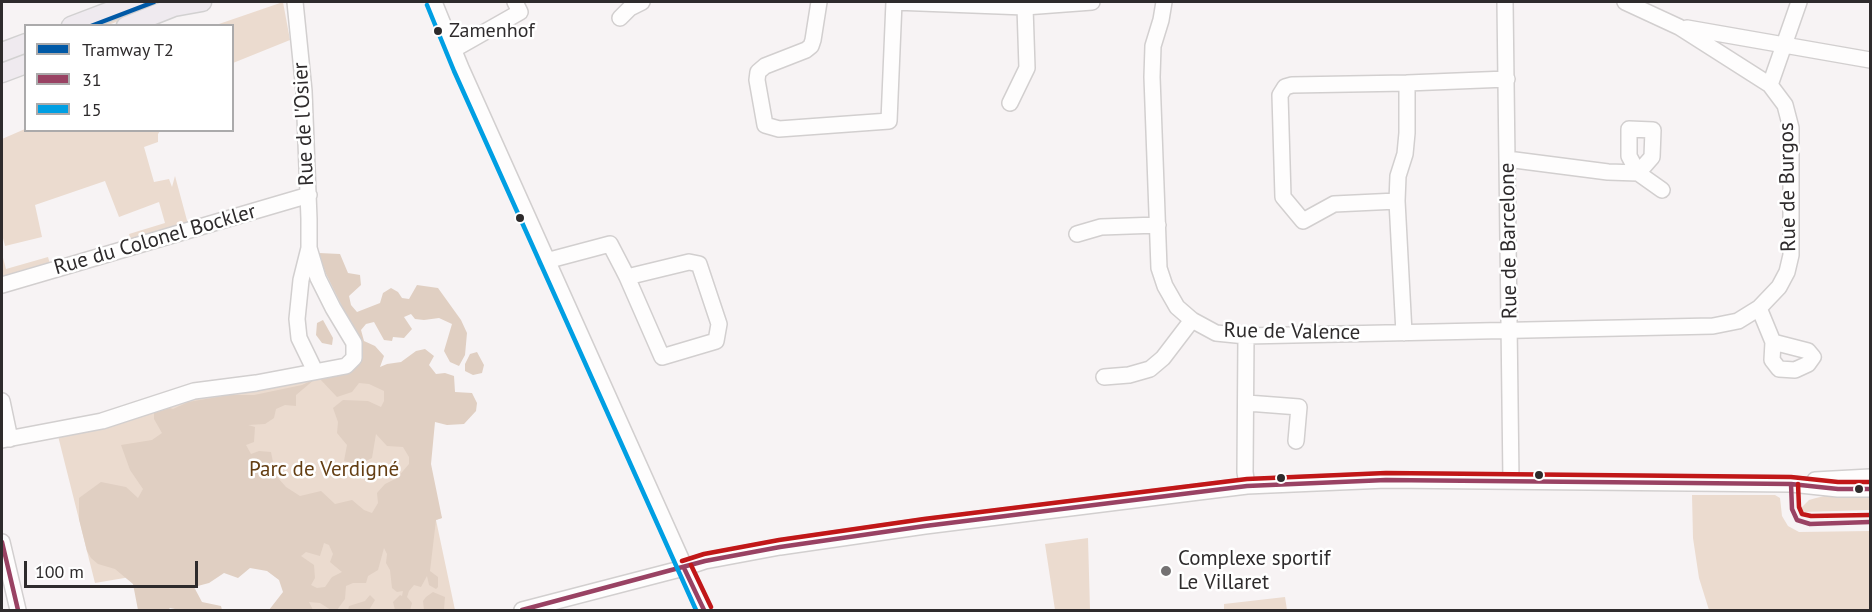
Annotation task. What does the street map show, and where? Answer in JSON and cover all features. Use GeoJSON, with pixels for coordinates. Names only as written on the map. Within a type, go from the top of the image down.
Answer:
{"type":"FeatureCollection","features":[{"type":"Feature","properties":{"kind":"main road"},"geometry":{"type":"LineString","coordinates":[[76,24],[134,2]]}},
{"type":"Feature","properties":{"kind":"main road"},"geometry":{"type":"LineString","coordinates":[[131,24],[174,7],[202,2]]}},
{"type":"Feature","properties":{"kind":"main road"},"geometry":{"type":"LineString","coordinates":[[2,52],[24,44]]}},
{"type":"Feature","properties":{"kind":"main road"},"geometry":{"type":"LineString","coordinates":[[2,73],[24,65]]}},
{"type":"Feature","properties":{"kind":"street","name":"Rue de l'Osier"},"geometry":{"type":"LineString","coordinates":[[294,2],[304,91],[309,195],[309,248],[301,280],[297,319],[299,338],[315,371],[346,366],[354,358],[355,347],[318,278],[309,248]]}},
{"type":"Feature","properties":{"kind":"street"},"geometry":{"type":"LineString","coordinates":[[434,2],[546,261],[704,610]]}},
{"type":"Feature","properties":{"kind":"street"},"geometry":{"type":"LineString","coordinates":[[453,50],[520,12],[514,2]]}},
{"type":"Feature","properties":{"kind":"street"},"geometry":{"type":"LineString","coordinates":[[620,18],[630,8],[642,2]]}},
{"type":"Feature","properties":{"kind":"street"},"geometry":{"type":"LineString","coordinates":[[819,2],[811,45],[806,50],[765,66],[758,72],[757,81],[765,125],[779,129],[889,121],[894,2],[1024,7],[1083,2]]}},
{"type":"Feature","properties":{"kind":"street","name":"Rue de Valence"},"geometry":{"type":"LineString","coordinates":[[1164,2],[1153,46],[1152,77],[1159,268],[1165,286],[1177,307],[1192,320],[1216,333],[1246,336],[1510,331]]}},
{"type":"Feature","properties":{"kind":"street","name":"Rue de Barcelone"},"geometry":{"type":"LineString","coordinates":[[1505,2],[1511,481]]}},
{"type":"Feature","properties":{"kind":"street","name":"Rue de Burgos"},"geometry":{"type":"LineString","coordinates":[[1510,331],[1713,326],[1738,321],[1759,308],[1779,287],[1787,272],[1791,255],[1791,128],[1785,105],[1770,85],[1679,27],[1642,6],[1625,2]]}},
{"type":"Feature","properties":{"kind":"street"},"geometry":{"type":"LineString","coordinates":[[1770,85],[1799,2]]}},
{"type":"Feature","properties":{"kind":"street"},"geometry":{"type":"LineString","coordinates":[[1010,103],[1027,68],[1024,7]]}},
{"type":"Feature","properties":{"kind":"street"},"geometry":{"type":"LineString","coordinates":[[1679,27],[1870,60]]}},
{"type":"Feature","properties":{"kind":"street"},"geometry":{"type":"LineString","coordinates":[[1397,201],[1334,204],[1304,221],[1283,197],[1280,95],[1285,87],[1292,84],[1507,79]]}},
{"type":"Feature","properties":{"kind":"street"},"geometry":{"type":"LineString","coordinates":[[1404,333],[1397,201],[1398,176],[1405,154],[1407,133],[1407,82]]}},
{"type":"Feature","properties":{"kind":"street"},"geometry":{"type":"LineString","coordinates":[[1507,159],[1608,172],[1638,173],[1662,190]]}},
{"type":"Feature","properties":{"kind":"street","name":"Rue du Colonel Bockler"},"geometry":{"type":"LineString","coordinates":[[2,285],[309,195]]}},
{"type":"Feature","properties":{"kind":"street"},"geometry":{"type":"LineString","coordinates":[[1077,234],[1101,227],[1158,225]]}},
{"type":"Feature","properties":{"kind":"street"},"geometry":{"type":"LineString","coordinates":[[546,261],[610,244],[662,357],[716,341],[718,324],[699,264],[689,262],[627,277]]}},
{"type":"Feature","properties":{"kind":"street"},"geometry":{"type":"LineString","coordinates":[[1759,308],[1773,342]]}},
{"type":"Feature","properties":{"kind":"street"},"geometry":{"type":"LineString","coordinates":[[1104,377],[1129,375],[1150,369],[1163,358],[1192,320]]}},
{"type":"Feature","properties":{"kind":"street"},"geometry":{"type":"LineString","coordinates":[[1246,336],[1245,472],[1248,486]]}},
{"type":"Feature","properties":{"kind":"street"},"geometry":{"type":"LineString","coordinates":[[2,401],[6,439],[102,421],[194,391],[315,371]]}},
{"type":"Feature","properties":{"kind":"street"},"geometry":{"type":"LineString","coordinates":[[1247,404],[1299,408],[1296,441]]}},
{"type":"Feature","properties":{"kind":"street"},"geometry":{"type":"LineString","coordinates":[[1791,484],[1835,478],[1870,477]]}},
{"type":"Feature","properties":{"kind":"street"},"geometry":{"type":"LineString","coordinates":[[522,610],[705,561],[780,547],[925,526],[1248,486],[1386,480],[1791,484],[1838,489],[1870,489]]}},
{"type":"Feature","properties":{"kind":"street"},"geometry":{"type":"LineString","coordinates":[[2,542],[18,610]]}},
{"type":"Feature","properties":{"kind":"green space"},"geometry":{"type":"Polygon","coordinates":[[[147,2],[171,2],[111,24],[89,24],[147,2]]]}},
{"type":"Feature","properties":{"kind":"green space"},"geometry":{"type":"Polygon","coordinates":[[[283,2],[290,40],[234,63],[234,24],[219,24],[283,2]]]}},
{"type":"Feature","properties":{"kind":"green space"},"geometry":{"type":"Polygon","coordinates":[[[24,129],[24,132],[159,132],[158,142],[144,147],[154,182],[169,179],[172,187],[175,176],[188,224],[131,241],[129,234],[165,223],[159,202],[119,217],[105,181],[35,205],[42,237],[5,246],[2,234],[2,139],[24,129]]]}},
{"type":"Feature","properties":{"kind":"green space"},"geometry":{"type":"Polygon","coordinates":[[[2,254],[6,269],[48,257],[50,264],[2,277],[2,254]]]}},
{"type":"Feature","properties":{"kind":"green space","name":"Parc de Verdigné"},"geometry":{"type":"Polygon","coordinates":[[[379,376],[442,518],[436,520],[455,610],[295,610],[283,551],[95,583],[58,436],[197,398],[315,379],[379,376]]]}},
{"type":"Feature","properties":{"kind":"green space"},"geometry":{"type":"Polygon","coordinates":[[[1870,494],[1870,510],[1802,512],[1800,509],[1809,500],[1829,495],[1870,494]]]}},
{"type":"Feature","properties":{"kind":"green space"},"geometry":{"type":"Polygon","coordinates":[[[1692,495],[1775,495],[1780,498],[1782,516],[1788,526],[1799,532],[1870,531],[1870,610],[1709,610],[1699,578],[1693,538],[1692,495]]]}},
{"type":"Feature","properties":{"kind":"green space"},"geometry":{"type":"Polygon","coordinates":[[[1088,538],[1090,610],[1055,610],[1045,544],[1088,538]]]}},
{"type":"Feature","properties":{"kind":"green space"},"geometry":{"type":"Polygon","coordinates":[[[1285,597],[1287,610],[1224,610],[1224,604],[1285,597]]]}},
{"type":"Feature","properties":{"kind":"shaded area","name":"Parc de Verdigné"},"geometry":{"type":"Polygon","coordinates":[[[319,253],[340,254],[348,273],[360,275],[361,285],[349,296],[351,305],[357,312],[380,303],[383,293],[391,288],[402,298],[409,299],[417,285],[438,288],[461,320],[467,333],[465,355],[459,366],[450,362],[444,351],[452,324],[439,318],[415,319],[411,314],[404,317],[412,329],[404,338],[393,337],[392,341],[384,340],[374,322],[366,324],[361,330],[364,341],[375,346],[384,356],[380,367],[401,362],[416,351],[425,349],[434,356],[429,365],[436,374],[445,373],[454,376],[455,392],[472,393],[477,403],[476,411],[464,424],[447,425],[435,422],[431,464],[442,518],[436,520],[430,571],[438,577],[438,587],[436,589],[429,585],[427,576],[421,587],[414,585],[409,591],[407,597],[412,603],[410,610],[395,610],[393,602],[400,595],[402,596],[403,591],[397,592],[392,588],[384,548],[378,570],[368,576],[366,583],[353,583],[346,586],[345,599],[337,610],[331,610],[320,603],[309,602],[313,610],[269,610],[283,592],[279,580],[267,571],[250,568],[238,578],[224,573],[209,583],[194,587],[202,602],[221,606],[222,610],[170,608],[168,610],[138,610],[133,584],[115,569],[98,564],[87,551],[79,519],[79,498],[101,482],[126,487],[138,498],[143,489],[130,470],[121,445],[152,440],[162,433],[154,419],[154,413],[173,409],[188,402],[229,395],[254,395],[302,385],[315,379],[296,395],[296,406],[285,405],[276,409],[274,418],[265,424],[248,425],[255,427],[254,442],[246,445],[251,454],[259,451],[271,452],[273,462],[270,469],[286,487],[300,496],[321,491],[335,504],[352,500],[364,510],[372,513],[378,503],[377,493],[385,484],[397,478],[409,464],[409,457],[403,447],[387,446],[376,434],[372,458],[358,465],[344,461],[347,445],[337,433],[338,422],[333,408],[343,400],[368,401],[381,407],[384,401],[384,391],[369,384],[359,383],[352,392],[337,397],[320,379],[346,372],[362,360],[357,337],[325,272],[319,253]],[[324,543],[320,556],[306,552],[301,556],[314,565],[315,578],[311,585],[317,588],[325,587],[332,577],[342,572],[330,562],[333,554],[329,545],[324,543]]]}},
{"type":"Feature","properties":{"kind":"shaded area"},"geometry":{"type":"Polygon","coordinates":[[[323,320],[333,338],[332,345],[322,343],[316,335],[317,323],[323,320]]]}},
{"type":"Feature","properties":{"kind":"shaded area"},"geometry":{"type":"Polygon","coordinates":[[[477,352],[484,365],[482,373],[473,375],[465,371],[465,364],[470,354],[477,352]]]}},
{"type":"Feature","properties":{"kind":"shaded area"},"geometry":{"type":"Polygon","coordinates":[[[433,592],[445,597],[444,609],[424,610],[423,601],[433,592]]]}},
{"type":"Feature","properties":{"kind":"shaded area"},"geometry":{"type":"Polygon","coordinates":[[[370,595],[375,600],[369,610],[348,610],[349,606],[365,601],[370,595]]]}},
{"type":"Feature","properties":{"kind":"tram line","name":"T2"},"geometry":{"type":"LineString","coordinates":[[96,24],[154,2]]}},
{"type":"Feature","properties":{"kind":"transit line","name":"15"},"geometry":{"type":"LineString","coordinates":[[427,5],[454,71],[696,610]]}},
{"type":"Feature","properties":{"kind":"transit line"},"geometry":{"type":"LineString","coordinates":[[682,561],[704,554],[779,540],[924,519],[1247,479],[1386,473],[1791,477],[1838,482],[1870,482]]}},
{"type":"Feature","properties":{"kind":"transit line","name":"31"},"geometry":{"type":"LineString","coordinates":[[522,610],[705,561],[780,547],[925,526],[1247,486],[1386,480],[1791,484],[1838,489],[1870,489]]}},
{"type":"Feature","properties":{"kind":"transit line","name":"31"},"geometry":{"type":"LineString","coordinates":[[1791,484],[1792,509],[1797,520],[1810,524],[1870,522]]}},
{"type":"Feature","properties":{"kind":"transit line"},"geometry":{"type":"LineString","coordinates":[[1798,484],[1799,507],[1802,514],[1811,516],[1870,515]]}},
{"type":"Feature","properties":{"kind":"transit line","name":"31"},"geometry":{"type":"LineString","coordinates":[[2,542],[18,610]]}},
{"type":"Feature","properties":{"kind":"transit line"},"geometry":{"type":"LineString","coordinates":[[691,565],[711,607]]}},
{"type":"Feature","properties":{"kind":"transit line","name":"31"},"geometry":{"type":"LineString","coordinates":[[684,568],[704,610]]}},
{"type":"Feature","properties":{"kind":"place","name":"Zamenhof"},"geometry":{"type":"Point","coordinates":[438,31]}},
{"type":"Feature","properties":{"kind":"place","name":"Complexe sportif Le Villaret"},"geometry":{"type":"Point","coordinates":[1166,571]}}]}
